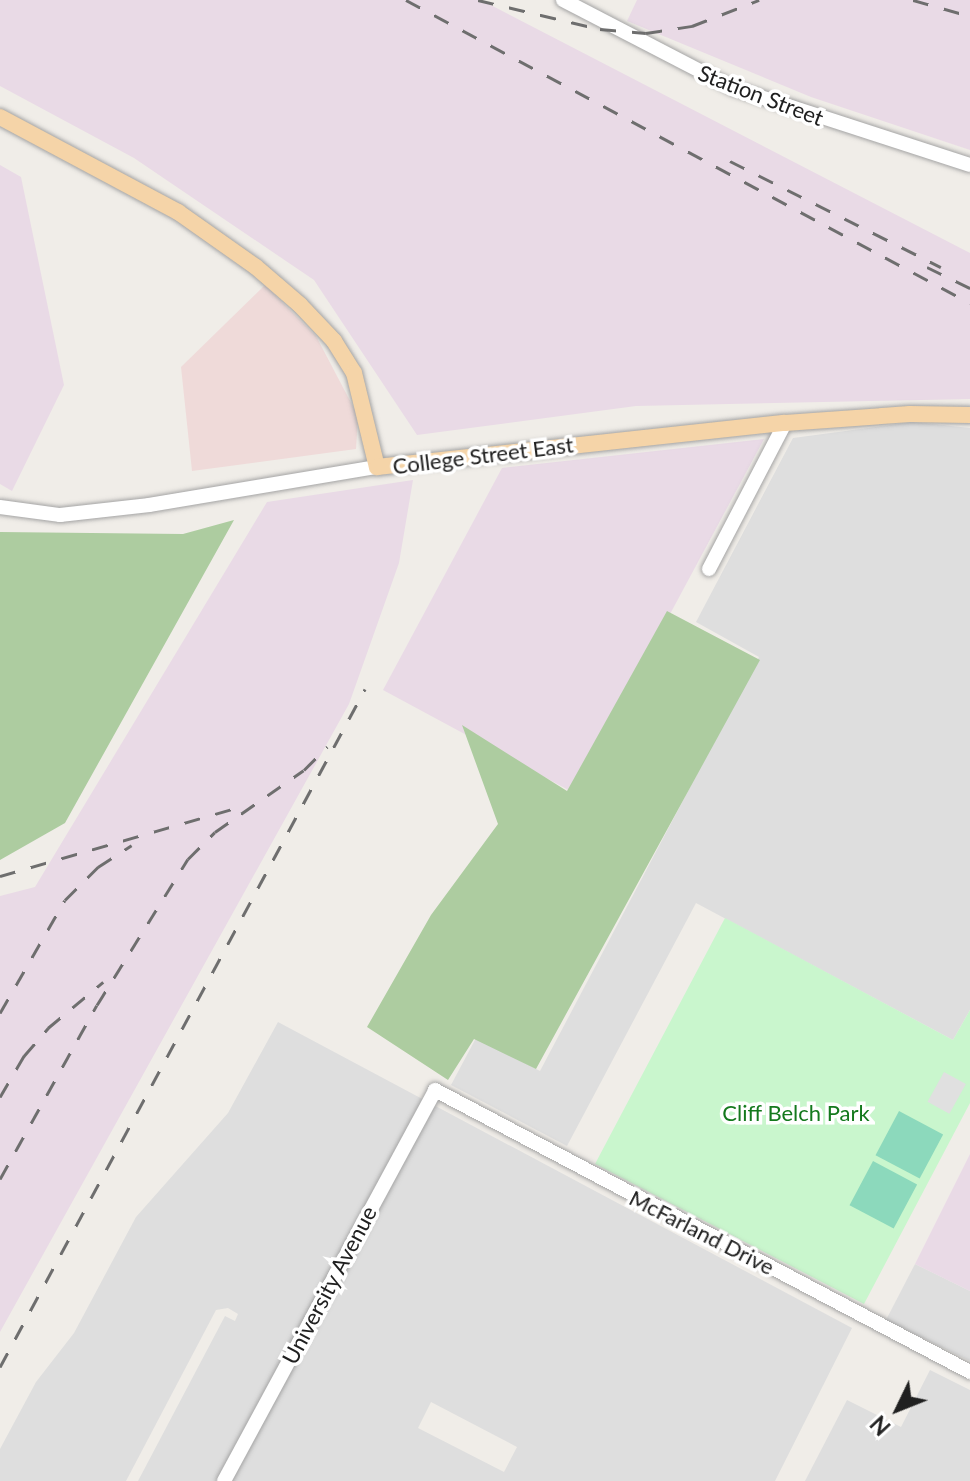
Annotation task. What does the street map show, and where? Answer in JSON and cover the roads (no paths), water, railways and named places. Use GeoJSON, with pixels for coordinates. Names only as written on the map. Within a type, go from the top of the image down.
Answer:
{"type":"FeatureCollection","features":[{"type":"Feature","properties":{"kind":"main road"},"geometry":{"type":"LineString","coordinates":[[0,117],[178,212],[256,267],[300,305],[334,341],[354,373],[377,467]]}},
{"type":"Feature","properties":{"kind":"main road","name":"College Street East"},"geometry":{"type":"LineString","coordinates":[[377,467],[785,423],[910,414],[970,415]]}},
{"type":"Feature","properties":{"kind":"street","name":"Station Street"},"geometry":{"type":"LineString","coordinates":[[563,0],[733,88],[970,165]]}},
{"type":"Feature","properties":{"kind":"street"},"geometry":{"type":"LineString","coordinates":[[709,569],[785,423]]}},
{"type":"Feature","properties":{"kind":"street","name":"College Street East"},"geometry":{"type":"LineString","coordinates":[[0,507],[60,515],[149,505],[377,467]]}},
{"type":"Feature","properties":{"kind":"street","name":"McFarland Drive"},"geometry":{"type":"LineString","coordinates":[[435,1090],[970,1372]]}},
{"type":"Feature","properties":{"kind":"street","name":"University Avenue"},"geometry":{"type":"LineString","coordinates":[[224,1481],[435,1090]]}},
{"type":"Feature","properties":{"kind":"railway"},"geometry":{"type":"LineString","coordinates":[[406,0],[970,303]]}},
{"type":"Feature","properties":{"kind":"railway"},"geometry":{"type":"LineString","coordinates":[[478,0],[600,29],[646,33],[692,26],[759,0]]}},
{"type":"Feature","properties":{"kind":"railway"},"geometry":{"type":"LineString","coordinates":[[913,0],[970,16]]}},
{"type":"Feature","properties":{"kind":"railway"},"geometry":{"type":"LineString","coordinates":[[730,161],[941,267]]}},
{"type":"Feature","properties":{"kind":"railway"},"geometry":{"type":"LineString","coordinates":[[927,267],[970,288]]}},
{"type":"Feature","properties":{"kind":"railway"},"geometry":{"type":"LineString","coordinates":[[0,1367],[365,689]]}},
{"type":"Feature","properties":{"kind":"railway"},"geometry":{"type":"LineString","coordinates":[[0,1179],[97,1005],[188,859],[215,832],[304,770],[327,747]]}},
{"type":"Feature","properties":{"kind":"railway"},"geometry":{"type":"LineString","coordinates":[[0,876],[243,806]]}},
{"type":"Feature","properties":{"kind":"railway"},"geometry":{"type":"LineString","coordinates":[[0,1013],[65,900],[98,867],[132,845]]}},
{"type":"Feature","properties":{"kind":"railway"},"geometry":{"type":"LineString","coordinates":[[0,1097],[24,1056],[48,1028],[103,982]]}},
{"type":"Feature","properties":{"kind":"park label","name":"Cliff Belch Park"},"geometry":{"type":"Point","coordinates":[796,1113]}}]}
